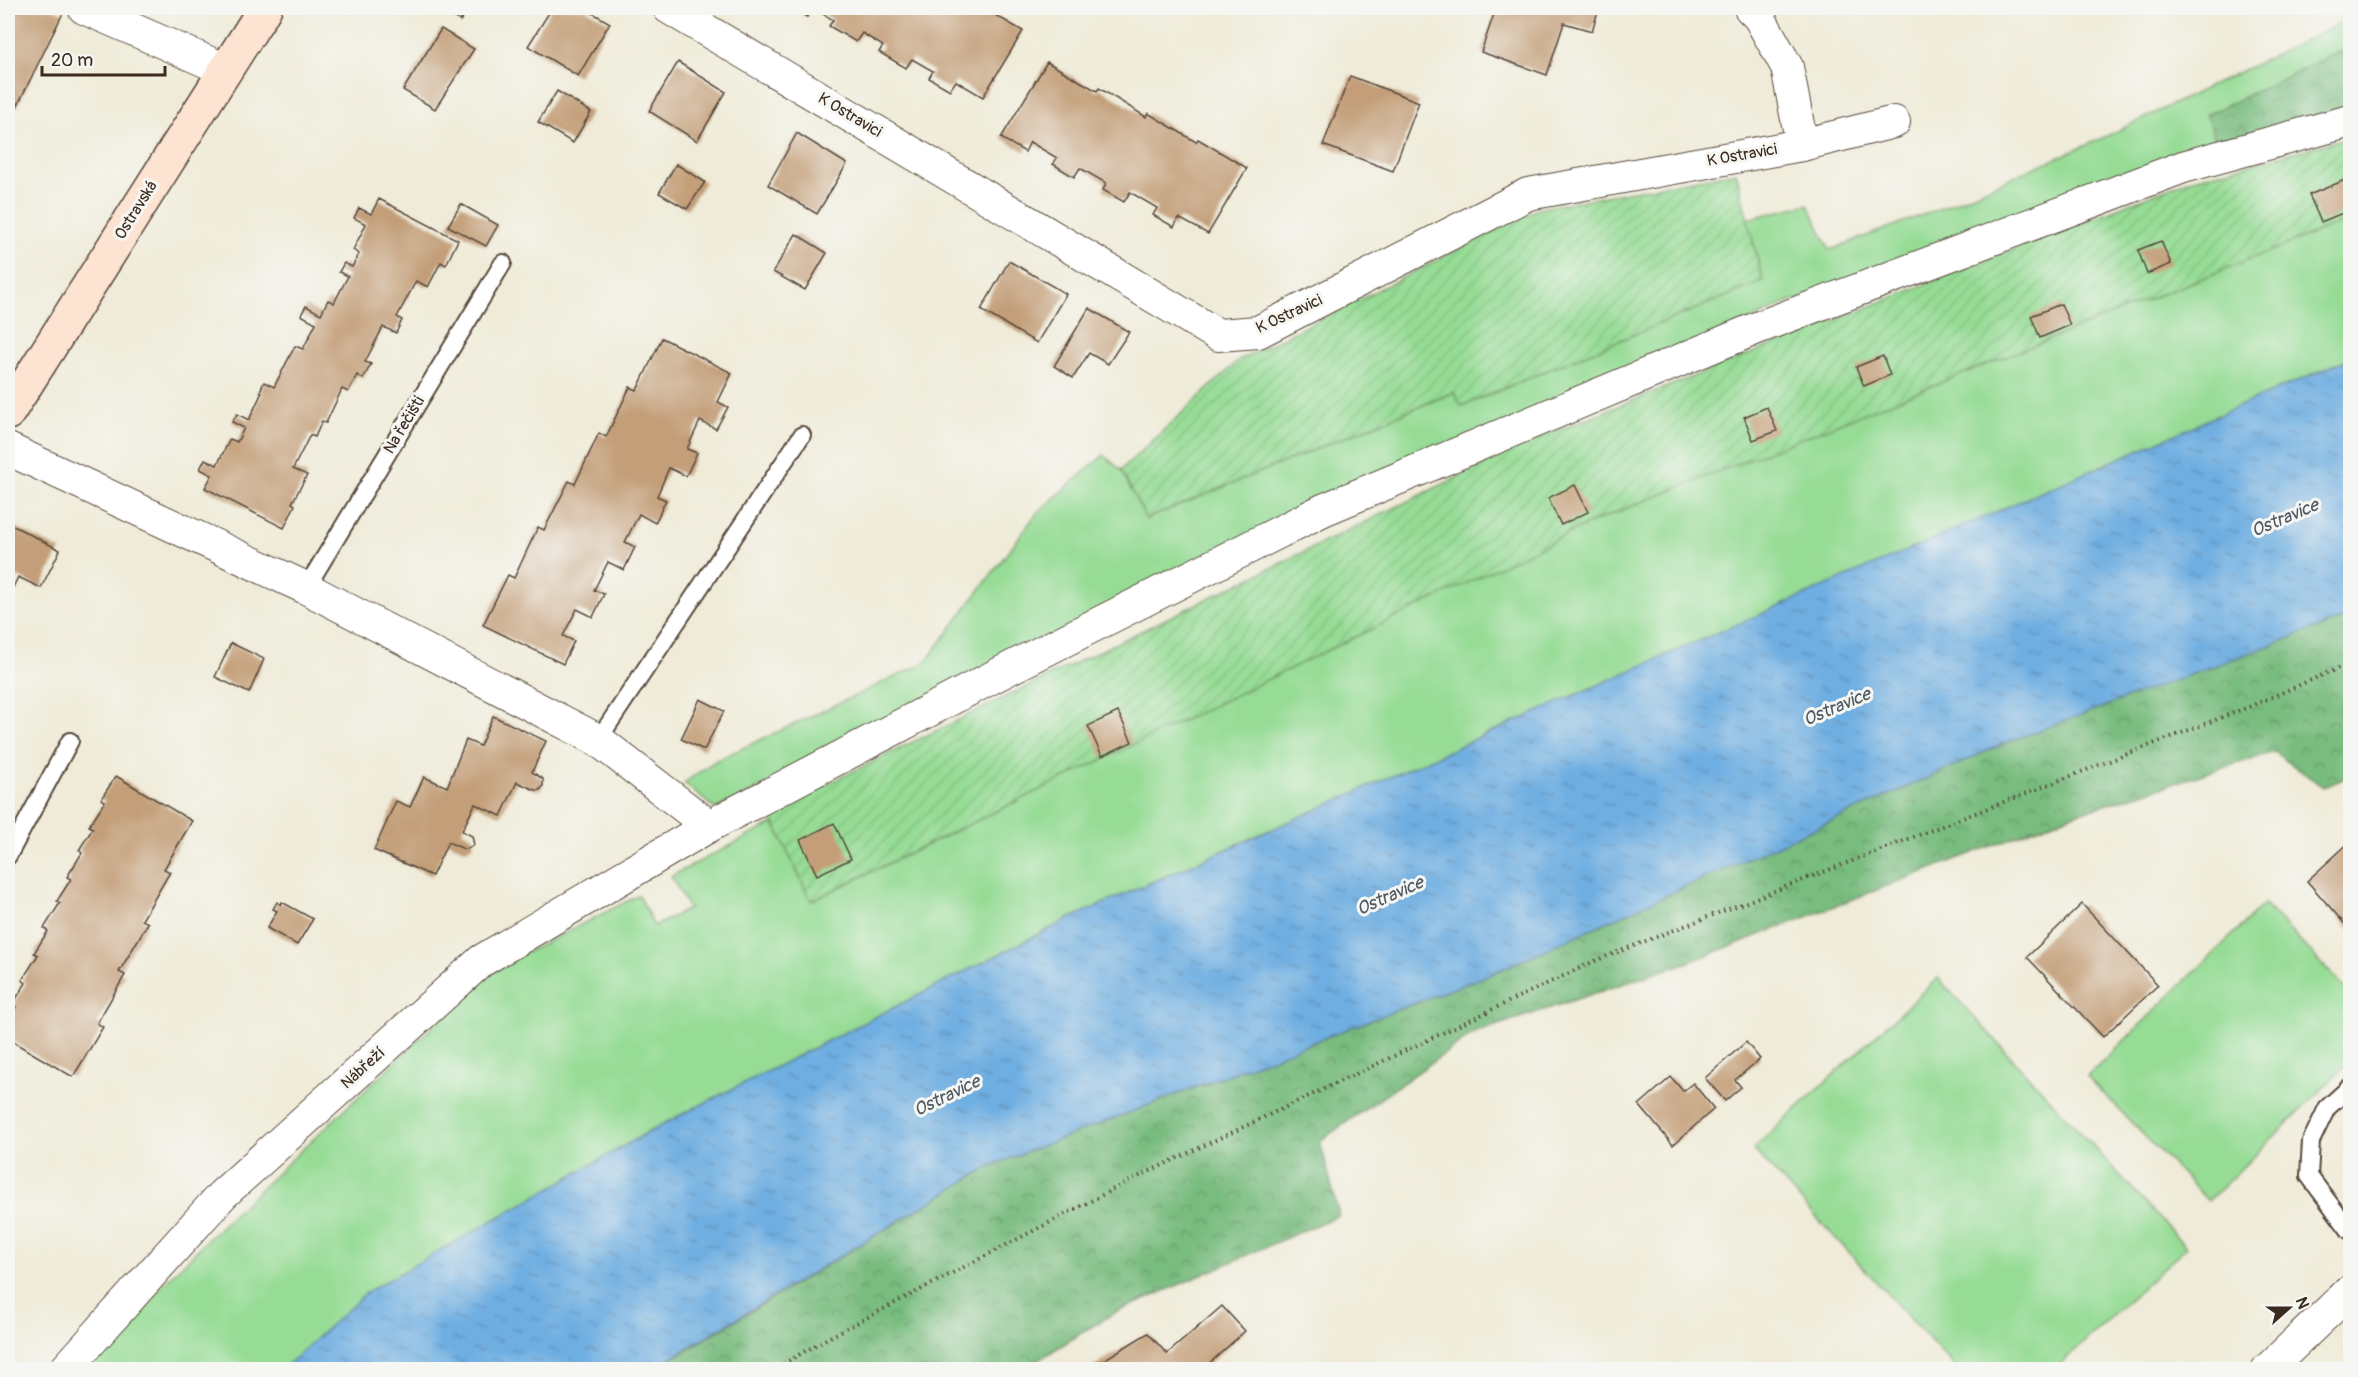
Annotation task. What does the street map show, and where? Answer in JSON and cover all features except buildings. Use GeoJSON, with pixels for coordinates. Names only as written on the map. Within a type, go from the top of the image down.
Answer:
{"type":"FeatureCollection","features":[{"type":"Feature","properties":{"kind":"street"},"geometry":{"type":"LineString","coordinates":[[84,8],[226,70]]}},
{"type":"Feature","properties":{"kind":"street","name":"Ostravská"},"geometry":{"type":"LineString","coordinates":[[8,413],[265,8]]}},
{"type":"Feature","properties":{"kind":"street","name":"K Ostravici"},"geometry":{"type":"LineString","coordinates":[[669,8],[1218,334],[1258,332],[1528,194],[1802,145],[1894,122]]}},
{"type":"Feature","properties":{"kind":"street"},"geometry":{"type":"LineString","coordinates":[[1750,8],[1759,17],[1787,67],[1802,145]]}},
{"type":"Feature","properties":{"kind":"street","name":"Nábřeží"},"geometry":{"type":"LineString","coordinates":[[65,1370],[222,1195],[481,961],[709,826],[1014,666],[1323,510],[1757,327],[2183,167],[2350,121]]}},
{"type":"Feature","properties":{"kind":"street"},"geometry":{"type":"LineString","coordinates":[[8,449],[306,588],[598,740],[709,826]]}},
{"type":"Feature","properties":{"kind":"street"},"geometry":{"type":"LineString","coordinates":[[2267,1370],[2350,1291]]}},
{"type":"Feature","properties":{"kind":"lane","name":"Na řečišti"},"geometry":{"type":"LineString","coordinates":[[306,588],[503,263]]}},
{"type":"Feature","properties":{"kind":"lane"},"geometry":{"type":"LineString","coordinates":[[598,740],[802,435]]}},
{"type":"Feature","properties":{"kind":"lane"},"geometry":{"type":"LineString","coordinates":[[8,856],[70,741]]}},
{"type":"Feature","properties":{"kind":"lane"},"geometry":{"type":"LineString","coordinates":[[2350,1088],[2327,1108],[2311,1141],[2308,1176],[2350,1231]]}},
{"type":"Feature","properties":{"kind":"path"},"geometry":{"type":"LineString","coordinates":[[772,1370],[836,1334],[1129,1181],[1597,960],[2251,706],[2350,663]]}},
{"type":"Feature","properties":{"kind":"green space"},"geometry":{"type":"Polygon","coordinates":[[[2340,8],[2350,8],[2350,67],[2341,52],[2207,115],[2217,145],[1780,306],[715,809],[684,783],[715,761],[925,663],[1037,513],[1104,455],[1121,470],[1146,519],[1455,392],[1462,406],[1763,281],[1747,219],[1808,204],[1830,250],[1946,206],[2105,137],[2345,21],[2340,8]]]}},
{"type":"Feature","properties":{"kind":"green space"},"geometry":{"type":"Polygon","coordinates":[[[2341,51],[2350,67],[2350,110],[2217,145],[2206,115],[2341,51]]]}},
{"type":"Feature","properties":{"kind":"green space"},"geometry":{"type":"Polygon","coordinates":[[[2350,137],[2350,219],[1592,522],[811,901],[769,812],[1538,438],[2186,181],[2350,137]]]}},
{"type":"Feature","properties":{"kind":"green space"},"geometry":{"type":"Polygon","coordinates":[[[1736,172],[1763,281],[1461,406],[1454,392],[1146,519],[1121,470],[1239,360],[1540,208],[1736,172]]]}},
{"type":"Feature","properties":{"kind":"green space"},"geometry":{"type":"Polygon","coordinates":[[[2350,219],[2350,358],[1632,670],[1073,917],[661,1125],[367,1292],[283,1369],[78,1370],[218,1229],[445,1015],[504,964],[639,895],[654,926],[689,909],[671,876],[774,823],[811,901],[1592,522],[2350,219]]]}},
{"type":"Feature","properties":{"kind":"green space"},"geometry":{"type":"Polygon","coordinates":[[[2350,616],[2350,775],[2323,787],[2274,752],[2072,815],[1692,961],[1474,1033],[1320,1141],[1339,1215],[1112,1314],[1024,1369],[654,1370],[990,1166],[1491,974],[2005,743],[2350,616]]]}},
{"type":"Feature","properties":{"kind":"green space"},"geometry":{"type":"Polygon","coordinates":[[[2264,904],[2350,993],[2350,1062],[2208,1201],[2087,1077],[2264,904]]]}},
{"type":"Feature","properties":{"kind":"green space"},"geometry":{"type":"Polygon","coordinates":[[[1938,978],[2186,1247],[2055,1369],[1957,1369],[1753,1149],[1938,978]]]}},
{"type":"Feature","properties":{"kind":"water","name":"Ostravice"},"geometry":{"type":"Polygon","coordinates":[[[2350,358],[2350,616],[2005,743],[1491,974],[990,1166],[653,1369],[283,1369],[367,1292],[661,1125],[1073,917],[1632,670],[2350,358]]]}}]}
